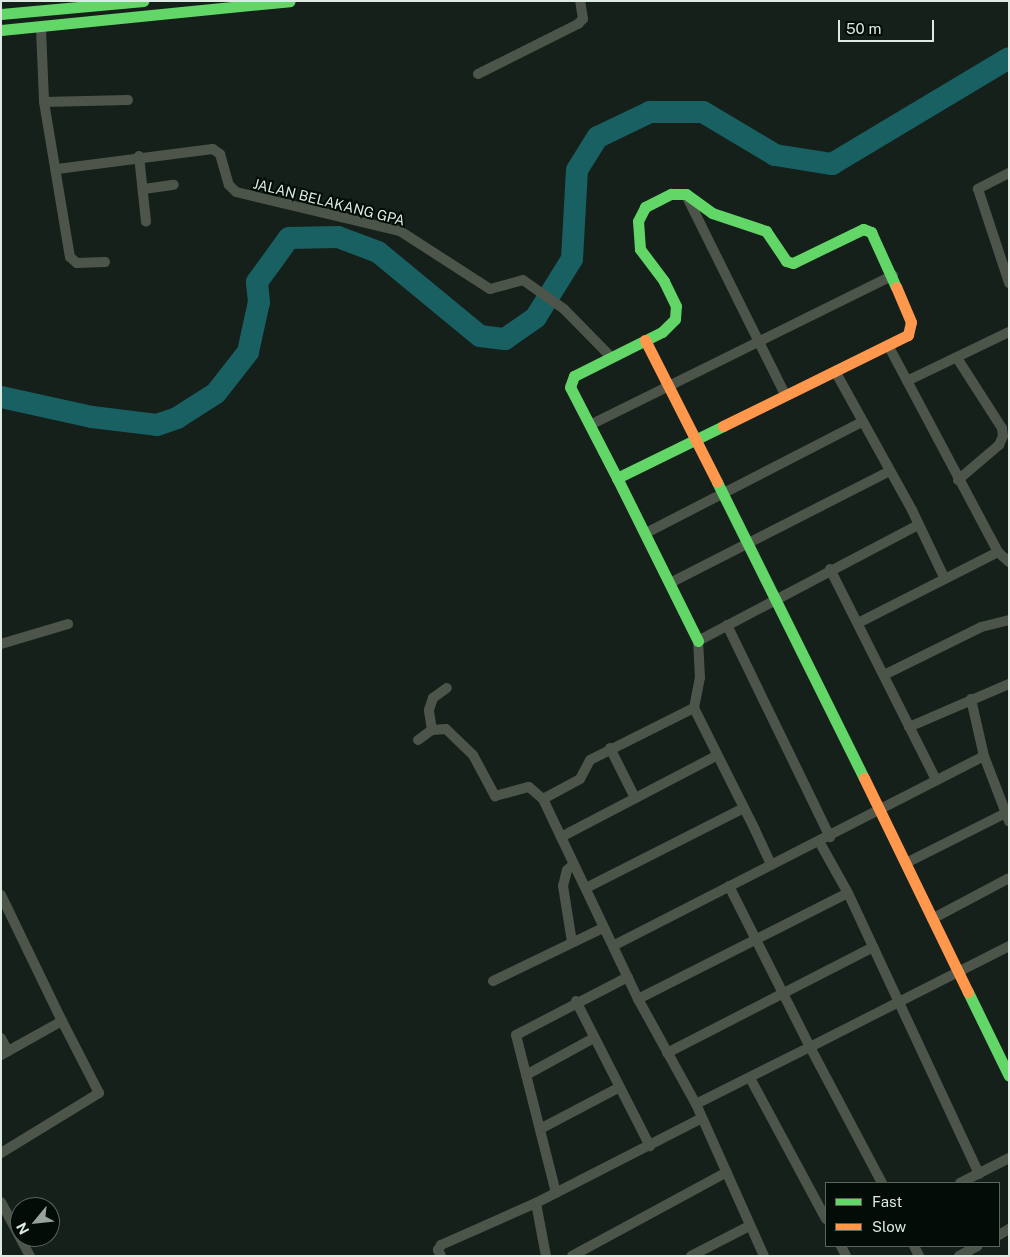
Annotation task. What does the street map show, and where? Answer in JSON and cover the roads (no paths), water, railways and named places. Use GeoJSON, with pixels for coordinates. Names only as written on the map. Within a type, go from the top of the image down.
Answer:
{"type":"FeatureCollection","features":[{"type":"Feature","properties":{"kind":"main road"},"geometry":{"type":"LineString","coordinates":[[1,14],[143,1]]}},
{"type":"Feature","properties":{"kind":"main road"},"geometry":{"type":"LineString","coordinates":[[1,30],[41,28],[290,1]]}},
{"type":"Feature","properties":{"kind":"main road"},"geometry":{"type":"LineString","coordinates":[[617,478],[694,438],[888,345],[911,330],[893,275],[871,232],[862,229],[793,263],[786,260],[766,232],[712,213],[686,194],[662,199],[639,215],[640,249],[676,306],[670,326],[609,355],[570,380],[570,387],[617,478],[646,533],[698,641]]}},
{"type":"Feature","properties":{"kind":"main road"},"geometry":{"type":"LineString","coordinates":[[644,340],[666,388],[776,597],[1009,1076]]}},
{"type":"Feature","properties":{"kind":"street"},"geometry":{"type":"LineString","coordinates":[[478,74],[578,24],[583,19],[580,1]]}},
{"type":"Feature","properties":{"kind":"street"},"geometry":{"type":"LineString","coordinates":[[41,28],[44,102],[57,169],[70,257],[77,263],[105,262]]}},
{"type":"Feature","properties":{"kind":"street"},"geometry":{"type":"LineString","coordinates":[[44,102],[128,100]]}},
{"type":"Feature","properties":{"kind":"street","name":"JALAN BELAKANG GPA"},"geometry":{"type":"LineString","coordinates":[[139,156],[213,149],[220,154],[229,185],[236,192],[400,231],[490,289],[523,280],[564,309],[609,355]]}},
{"type":"Feature","properties":{"kind":"street"},"geometry":{"type":"LineString","coordinates":[[57,169],[139,156],[146,222]]}},
{"type":"Feature","properties":{"kind":"street"},"geometry":{"type":"LineString","coordinates":[[1009,172],[978,189],[1009,283]]}},
{"type":"Feature","properties":{"kind":"street"},"geometry":{"type":"LineString","coordinates":[[144,189],[174,185]]}},
{"type":"Feature","properties":{"kind":"street"},"geometry":{"type":"LineString","coordinates":[[686,194],[758,343],[785,394]]}},
{"type":"Feature","properties":{"kind":"street"},"geometry":{"type":"LineString","coordinates":[[590,425],[893,275]]}},
{"type":"Feature","properties":{"kind":"street"},"geometry":{"type":"LineString","coordinates":[[907,381],[1009,332]]}},
{"type":"Feature","properties":{"kind":"street"},"geometry":{"type":"LineString","coordinates":[[888,345],[958,480],[998,552],[1009,562]]}},
{"type":"Feature","properties":{"kind":"street"},"geometry":{"type":"LineString","coordinates":[[957,358],[1005,428],[999,445],[958,480]]}},
{"type":"Feature","properties":{"kind":"street"},"geometry":{"type":"LineString","coordinates":[[835,371],[890,471],[944,577]]}},
{"type":"Feature","properties":{"kind":"street"},"geometry":{"type":"LineString","coordinates":[[646,533],[722,492],[862,422]]}},
{"type":"Feature","properties":{"kind":"street"},"geometry":{"type":"LineString","coordinates":[[670,583],[890,471]]}},
{"type":"Feature","properties":{"kind":"street"},"geometry":{"type":"LineString","coordinates":[[771,865],[694,708],[700,678],[698,641],[776,597],[918,525]]}},
{"type":"Feature","properties":{"kind":"street"},"geometry":{"type":"LineString","coordinates":[[858,623],[944,577],[998,552]]}},
{"type":"Feature","properties":{"kind":"street"},"geometry":{"type":"LineString","coordinates":[[830,569],[936,780]]}},
{"type":"Feature","properties":{"kind":"street"},"geometry":{"type":"LineString","coordinates":[[884,675],[981,627],[1009,620]]}},
{"type":"Feature","properties":{"kind":"street"},"geometry":{"type":"LineString","coordinates":[[1,644],[68,624]]}},
{"type":"Feature","properties":{"kind":"street"},"geometry":{"type":"LineString","coordinates":[[727,625],[830,837]]}},
{"type":"Feature","properties":{"kind":"street"},"geometry":{"type":"LineString","coordinates":[[909,727],[970,699],[1009,684]]}},
{"type":"Feature","properties":{"kind":"street"},"geometry":{"type":"LineString","coordinates":[[432,730],[429,710],[433,698],[448,688]]}},
{"type":"Feature","properties":{"kind":"street"},"geometry":{"type":"LineString","coordinates":[[906,863],[1007,817],[984,756],[970,699]]}},
{"type":"Feature","properties":{"kind":"street"},"geometry":{"type":"LineString","coordinates":[[543,799],[573,785],[580,779],[590,760],[610,748],[694,708]]}},
{"type":"Feature","properties":{"kind":"street"},"geometry":{"type":"LineString","coordinates":[[418,740],[432,730],[446,729],[472,753],[495,796],[529,786],[543,799],[638,999],[696,1104],[764,1256]]}},
{"type":"Feature","properties":{"kind":"street"},"geometry":{"type":"LineString","coordinates":[[610,748],[635,798]]}},
{"type":"Feature","properties":{"kind":"street"},"geometry":{"type":"LineString","coordinates":[[561,837],[716,756]]}},
{"type":"Feature","properties":{"kind":"street"},"geometry":{"type":"LineString","coordinates":[[614,945],[771,865],[820,843],[878,810],[984,756]]}},
{"type":"Feature","properties":{"kind":"street"},"geometry":{"type":"LineString","coordinates":[[586,888],[744,808]]}},
{"type":"Feature","properties":{"kind":"street"},"geometry":{"type":"LineString","coordinates":[[820,843],[848,893],[979,1174]]}},
{"type":"Feature","properties":{"kind":"street"},"geometry":{"type":"LineString","coordinates":[[572,942],[563,886],[567,870],[573,865]]}},
{"type":"Feature","properties":{"kind":"street"},"geometry":{"type":"LineString","coordinates":[[932,919],[1009,878]]}},
{"type":"Feature","properties":{"kind":"street"},"geometry":{"type":"LineString","coordinates":[[729,886],[810,1047],[881,1182]]}},
{"type":"Feature","properties":{"kind":"street"},"geometry":{"type":"LineString","coordinates":[[638,999],[848,893]]}},
{"type":"Feature","properties":{"kind":"street"},"geometry":{"type":"LineString","coordinates":[[1,1153],[99,1093],[2,901]]}},
{"type":"Feature","properties":{"kind":"street"},"geometry":{"type":"LineString","coordinates":[[493,981],[604,928]]}},
{"type":"Feature","properties":{"kind":"street"},"geometry":{"type":"LineString","coordinates":[[696,1104],[1009,946]]}},
{"type":"Feature","properties":{"kind":"street"},"geometry":{"type":"LineString","coordinates":[[667,1053],[873,947]]}},
{"type":"Feature","properties":{"kind":"street"},"geometry":{"type":"LineString","coordinates":[[556,1193],[516,1035],[576,1001],[628,978]]}},
{"type":"Feature","properties":{"kind":"street"},"geometry":{"type":"LineString","coordinates":[[576,1001],[650,1146]]}},
{"type":"Feature","properties":{"kind":"street"},"geometry":{"type":"LineString","coordinates":[[1,1038],[5,1053],[62,1021]]}},
{"type":"Feature","properties":{"kind":"street"},"geometry":{"type":"LineString","coordinates":[[526,1075],[594,1038]]}},
{"type":"Feature","properties":{"kind":"street"},"geometry":{"type":"LineString","coordinates":[[750,1078],[825,1217]]}},
{"type":"Feature","properties":{"kind":"street"},"geometry":{"type":"LineString","coordinates":[[540,1130],[620,1087]]}},
{"type":"Feature","properties":{"kind":"street"},"geometry":{"type":"LineString","coordinates":[[441,1256],[438,1250],[441,1245],[536,1203],[702,1118]]}},
{"type":"Feature","properties":{"kind":"street"},"geometry":{"type":"LineString","coordinates":[[962,1182],[1009,1158]]}},
{"type":"Feature","properties":{"kind":"street"},"geometry":{"type":"LineString","coordinates":[[572,1256],[727,1172]]}},
{"type":"Feature","properties":{"kind":"street"},"geometry":{"type":"LineString","coordinates":[[1,1202],[30,1256]]}},
{"type":"Feature","properties":{"kind":"street"},"geometry":{"type":"LineString","coordinates":[[536,1203],[546,1256]]}},
{"type":"Feature","properties":{"kind":"street"},"geometry":{"type":"LineString","coordinates":[[691,1256],[749,1226]]}},
{"type":"Feature","properties":{"kind":"street"},"geometry":{"type":"LineString","coordinates":[[959,1256],[976,1247]]}},
{"type":"Feature","properties":{"kind":"waterway"},"geometry":{"type":"LineString","coordinates":[[1,397],[92,417],[157,425],[177,418],[216,393],[248,352],[259,302],[257,282],[289,238],[338,237],[378,252],[480,336],[505,339],[536,317],[572,259],[577,170],[598,137],[650,112],[703,112],[775,155],[832,164],[1009,58]]}}]}
